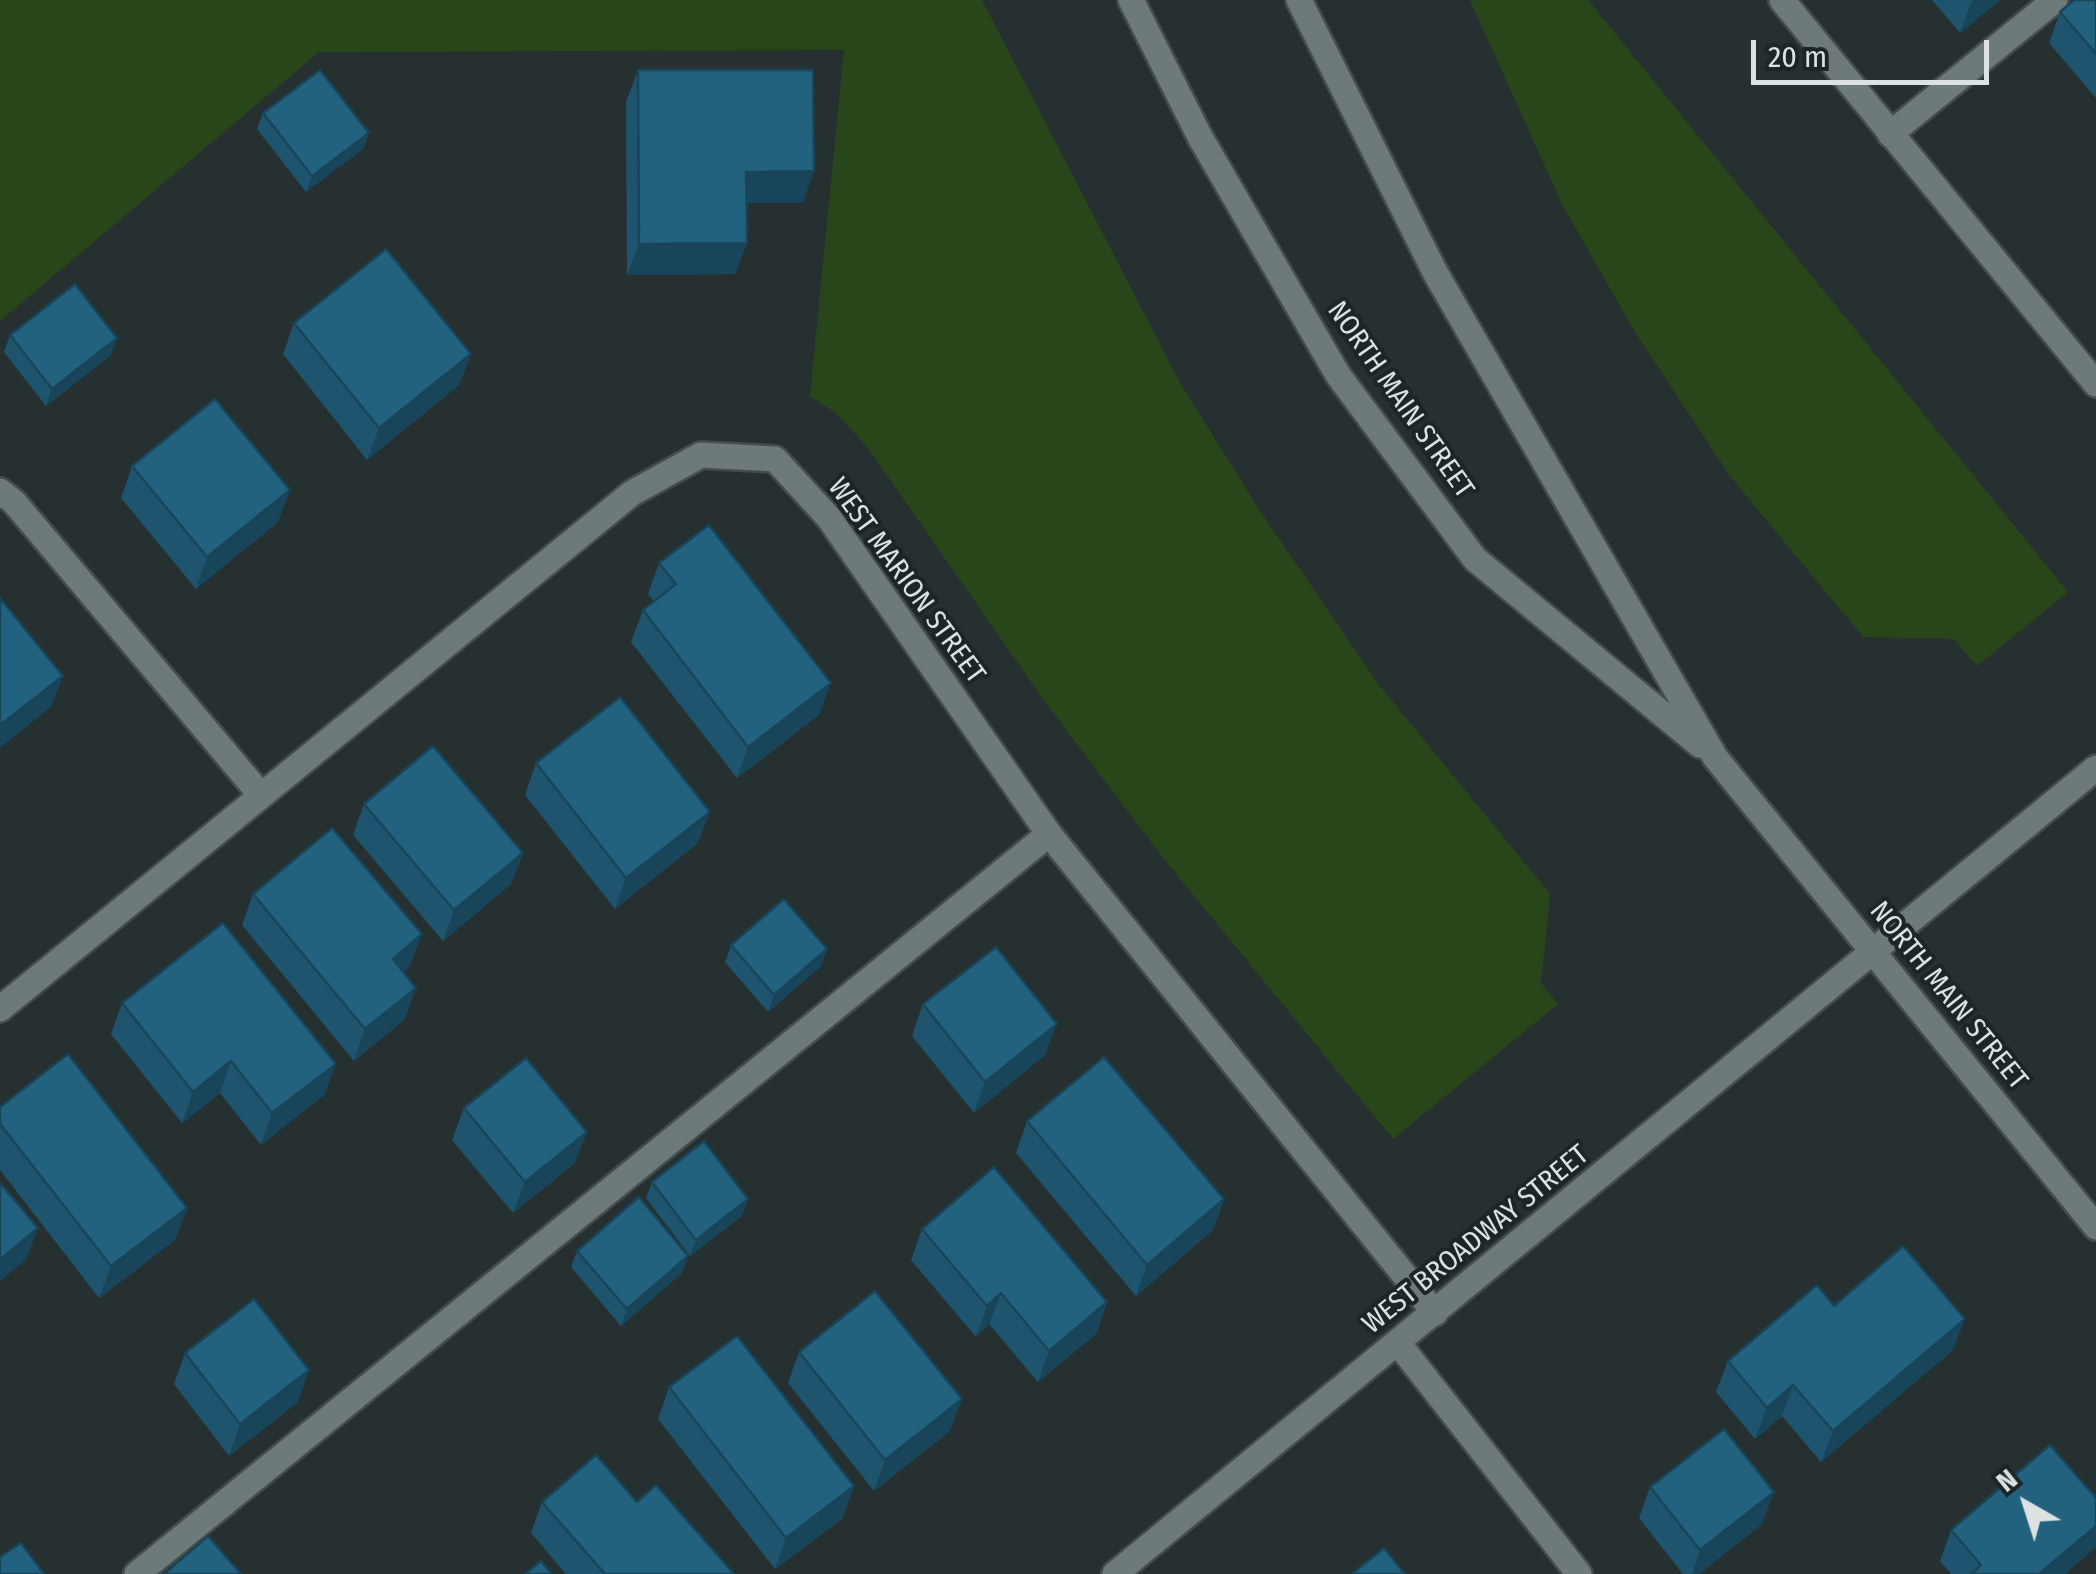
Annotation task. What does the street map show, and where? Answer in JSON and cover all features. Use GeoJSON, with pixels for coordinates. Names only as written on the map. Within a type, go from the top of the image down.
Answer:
{"type":"FeatureCollection","features":[{"type":"Feature","properties":{"kind":"street","name":"NORTH MAIN STREET"},"geometry":{"type":"LineString","coordinates":[[1131,0],[1200,137],[1338,374],[1475,559],[1715,757]]}},
{"type":"Feature","properties":{"kind":"street","name":"NORTH MAIN STREET"},"geometry":{"type":"LineString","coordinates":[[1299,0],[1436,274],[1715,757],[2096,1226]]}},
{"type":"Feature","properties":{"kind":"street"},"geometry":{"type":"LineString","coordinates":[[1782,0],[2096,384]]}},
{"type":"Feature","properties":{"kind":"street"},"geometry":{"type":"LineString","coordinates":[[1890,134],[2056,0]]}},
{"type":"Feature","properties":{"kind":"street","name":"WEST MARION STREET"},"geometry":{"type":"LineString","coordinates":[[0,1009],[632,493],[702,455],[775,459],[829,518],[1049,834],[1435,1313]]}},
{"type":"Feature","properties":{"kind":"street"},"geometry":{"type":"LineString","coordinates":[[0,491],[14,502],[260,794]]}},
{"type":"Feature","properties":{"kind":"street","name":"WEST BROADWAY STREET"},"geometry":{"type":"LineString","coordinates":[[1116,1574],[2096,768]]}},
{"type":"Feature","properties":{"kind":"street"},"geometry":{"type":"LineString","coordinates":[[137,1574],[1049,834]]}},
{"type":"Feature","properties":{"kind":"street"},"geometry":{"type":"LineString","coordinates":[[1398,1343],[1580,1574]]}},
{"type":"Feature","properties":{"kind":"green space"},"geometry":{"type":"Polygon","coordinates":[[[0,0],[982,0],[1179,381],[1260,511],[1379,685],[1550,894],[1541,983],[1558,1004],[1393,1139],[1164,859],[1043,699],[868,448],[837,414],[810,396],[844,50],[319,52],[0,321],[0,0]]]}},
{"type":"Feature","properties":{"kind":"green space"},"geometry":{"type":"Polygon","coordinates":[[[1470,0],[1588,0],[2068,592],[1977,666],[1954,639],[1863,637],[1730,476],[1635,332],[1562,204],[1470,0]]]}},
{"type":"Feature","properties":{"kind":"building"},"geometry":{"type":"Polygon","coordinates":[[[2074,0],[2096,0],[2096,54],[2060,12],[2074,0]]]}},
{"type":"Feature","properties":{"kind":"building"},"geometry":{"type":"Polygon","coordinates":[[[320,70],[369,133],[312,176],[263,113],[320,70]]]}},
{"type":"Feature","properties":{"kind":"building"},"geometry":{"type":"Polygon","coordinates":[[[638,70],[813,70],[814,171],[746,172],[747,243],[639,244],[638,70]]]}},
{"type":"Feature","properties":{"kind":"building"},"geometry":{"type":"Polygon","coordinates":[[[386,249],[471,354],[379,428],[294,323],[386,249]]]}},
{"type":"Feature","properties":{"kind":"building"},"geometry":{"type":"Polygon","coordinates":[[[75,284],[117,338],[52,389],[10,335],[75,284]]]}},
{"type":"Feature","properties":{"kind":"building"},"geometry":{"type":"Polygon","coordinates":[[[215,399],[290,490],[207,557],[132,466],[215,399]]]}},
{"type":"Feature","properties":{"kind":"building"},"geometry":{"type":"Polygon","coordinates":[[[709,525],[831,683],[748,747],[643,610],[676,584],[659,563],[709,525]]]}},
{"type":"Feature","properties":{"kind":"building"},"geometry":{"type":"Polygon","coordinates":[[[0,598],[63,676],[0,725],[0,598]]]}},
{"type":"Feature","properties":{"kind":"building"},"geometry":{"type":"Polygon","coordinates":[[[620,697],[710,812],[626,878],[536,763],[620,697]]]}},
{"type":"Feature","properties":{"kind":"building"},"geometry":{"type":"Polygon","coordinates":[[[433,746],[523,853],[454,910],[364,804],[433,746]]]}},
{"type":"Feature","properties":{"kind":"building"},"geometry":{"type":"Polygon","coordinates":[[[332,828],[422,934],[393,959],[416,988],[365,1029],[253,894],[332,828]]]}},
{"type":"Feature","properties":{"kind":"building"},"geometry":{"type":"Polygon","coordinates":[[[784,899],[827,949],[774,995],[731,945],[784,899]]]}},
{"type":"Feature","properties":{"kind":"building"},"geometry":{"type":"Polygon","coordinates":[[[223,923],[336,1064],[272,1113],[231,1061],[193,1092],[122,1003],[223,923]]]}},
{"type":"Feature","properties":{"kind":"building"},"geometry":{"type":"Polygon","coordinates":[[[996,947],[1057,1024],[985,1082],[923,1004],[996,947]]]}},
{"type":"Feature","properties":{"kind":"building"},"geometry":{"type":"Polygon","coordinates":[[[68,1054],[187,1208],[111,1266],[0,1124],[0,1107],[68,1054]]]}},
{"type":"Feature","properties":{"kind":"building"},"geometry":{"type":"Polygon","coordinates":[[[1104,1057],[1224,1199],[1147,1265],[1027,1121],[1104,1057]]]}},
{"type":"Feature","properties":{"kind":"building"},"geometry":{"type":"Polygon","coordinates":[[[526,1058],[587,1132],[525,1182],[464,1108],[526,1058]]]}},
{"type":"Feature","properties":{"kind":"building"},"geometry":{"type":"Polygon","coordinates":[[[704,1141],[748,1199],[696,1240],[652,1182],[704,1141]]]}},
{"type":"Feature","properties":{"kind":"building"},"geometry":{"type":"Polygon","coordinates":[[[994,1167],[1107,1302],[1049,1351],[1001,1293],[987,1306],[922,1229],[994,1167]]]}},
{"type":"Feature","properties":{"kind":"building"},"geometry":{"type":"Polygon","coordinates":[[[0,1183],[38,1228],[0,1260],[0,1183]]]}},
{"type":"Feature","properties":{"kind":"building"},"geometry":{"type":"Polygon","coordinates":[[[639,1197],[688,1256],[627,1309],[577,1251],[639,1197]]]}},
{"type":"Feature","properties":{"kind":"building"},"geometry":{"type":"Polygon","coordinates":[[[1903,1246],[1965,1319],[1833,1431],[1793,1385],[1767,1408],[1728,1361],[1817,1285],[1834,1306],[1903,1246]]]}},
{"type":"Feature","properties":{"kind":"building"},"geometry":{"type":"Polygon","coordinates":[[[875,1291],[962,1399],[885,1460],[799,1352],[875,1291]]]}},
{"type":"Feature","properties":{"kind":"building"},"geometry":{"type":"Polygon","coordinates":[[[254,1299],[309,1370],[240,1424],[185,1353],[254,1299]]]}},
{"type":"Feature","properties":{"kind":"building"},"geometry":{"type":"Polygon","coordinates":[[[737,1336],[854,1486],[786,1538],[669,1387],[737,1336]]]}},
{"type":"Feature","properties":{"kind":"building"},"geometry":{"type":"Polygon","coordinates":[[[1724,1429],[1774,1492],[1700,1550],[1650,1487],[1724,1429]]]}},
{"type":"Feature","properties":{"kind":"building"},"geometry":{"type":"Polygon","coordinates":[[[2050,1445],[2096,1498],[2096,1526],[2039,1574],[1971,1574],[1981,1565],[1951,1530],[2050,1445]]]}},
{"type":"Feature","properties":{"kind":"building"},"geometry":{"type":"Polygon","coordinates":[[[596,1455],[637,1502],[656,1485],[734,1574],[605,1574],[542,1502],[596,1455]]]}},
{"type":"Feature","properties":{"kind":"building"},"geometry":{"type":"Polygon","coordinates":[[[208,1536],[241,1574],[164,1574],[208,1536]]]}},
{"type":"Feature","properties":{"kind":"building"},"geometry":{"type":"Polygon","coordinates":[[[21,1543],[44,1574],[0,1574],[0,1557],[21,1543]]]}},
{"type":"Feature","properties":{"kind":"building"},"geometry":{"type":"Polygon","coordinates":[[[1384,1548],[1405,1574],[1352,1574],[1384,1548]]]}},
{"type":"Feature","properties":{"kind":"building"},"geometry":{"type":"Polygon","coordinates":[[[541,1561],[552,1574],[525,1574],[541,1561]]]}}]}
